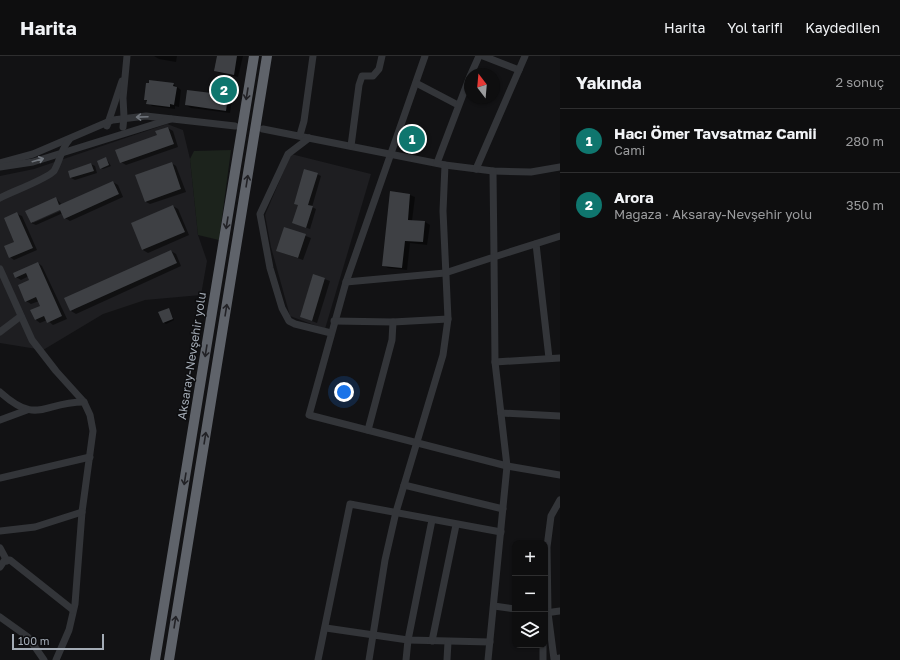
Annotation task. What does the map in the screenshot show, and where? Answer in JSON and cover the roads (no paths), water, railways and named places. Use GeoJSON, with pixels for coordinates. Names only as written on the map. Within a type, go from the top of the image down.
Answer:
{"type":"FeatureCollection","features":[{"type":"Feature","properties":{"kind":"highway","name":"Aksaray-Nevşehir yolu"},"geometry":{"type":"LineString","coordinates":[[156,660],[254,56]]}},
{"type":"Feature","properties":{"kind":"highway"},"geometry":{"type":"LineString","coordinates":[[169,660],[267,56]]}},
{"type":"Feature","properties":{"kind":"street"},"geometry":{"type":"LineString","coordinates":[[124,73],[123,127],[122,133],[117,136],[109,134],[109,123],[124,73],[127,56]]}},
{"type":"Feature","properties":{"kind":"street"},"geometry":{"type":"LineString","coordinates":[[300,135],[304,121],[313,56]]}},
{"type":"Feature","properties":{"kind":"street"},"geometry":{"type":"LineString","coordinates":[[351,146],[362,76],[373,76],[379,70],[382,56]]}},
{"type":"Feature","properties":{"kind":"street"},"geometry":{"type":"LineString","coordinates":[[425,56],[346,282],[309,415],[507,466],[559,474]]}},
{"type":"Feature","properties":{"kind":"street"},"geometry":{"type":"LineString","coordinates":[[473,68],[478,56]]}},
{"type":"Feature","properties":{"kind":"street"},"geometry":{"type":"LineString","coordinates":[[483,56],[519,70]]}},
{"type":"Feature","properties":{"kind":"street"},"geometry":{"type":"LineString","coordinates":[[476,169],[525,56]]}},
{"type":"Feature","properties":{"kind":"street"},"geometry":{"type":"LineString","coordinates":[[416,83],[458,105]]}},
{"type":"Feature","properties":{"kind":"street"},"geometry":{"type":"LineString","coordinates":[[437,162],[464,90]]}},
{"type":"Feature","properties":{"kind":"street"},"geometry":{"type":"LineString","coordinates":[[0,163],[33,154],[124,117],[146,116],[235,126]]}},
{"type":"Feature","properties":{"kind":"street"},"geometry":{"type":"LineString","coordinates":[[0,167],[33,162],[171,119]]}},
{"type":"Feature","properties":{"kind":"street"},"geometry":{"type":"LineString","coordinates":[[109,123],[118,121],[123,127]]}},
{"type":"Feature","properties":{"kind":"street"},"geometry":{"type":"LineString","coordinates":[[263,129],[437,162],[445,165],[476,169],[531,172],[560,167]]}},
{"type":"Feature","properties":{"kind":"street"},"geometry":{"type":"LineString","coordinates":[[309,138],[288,154],[260,214],[270,268],[282,308],[289,320],[295,324],[331,333]]}},
{"type":"Feature","properties":{"kind":"street"},"geometry":{"type":"LineString","coordinates":[[0,198],[45,177],[53,171],[60,154],[69,140]]}},
{"type":"Feature","properties":{"kind":"street"},"geometry":{"type":"LineString","coordinates":[[369,660],[385,560],[396,512],[443,355],[448,319],[443,211],[445,165]]}},
{"type":"Feature","properties":{"kind":"street"},"geometry":{"type":"LineString","coordinates":[[488,660],[507,466],[495,362],[493,171]]}},
{"type":"Feature","properties":{"kind":"street"},"geometry":{"type":"LineString","coordinates":[[346,282],[445,273],[560,236]]}},
{"type":"Feature","properties":{"kind":"street"},"geometry":{"type":"LineString","coordinates":[[536,244],[549,358]]}},
{"type":"Feature","properties":{"kind":"street"},"geometry":{"type":"LineString","coordinates":[[0,269],[32,340],[56,371],[84,402],[90,416],[93,431],[82,512],[73,610],[69,630],[56,660]]}},
{"type":"Feature","properties":{"kind":"street"},"geometry":{"type":"LineString","coordinates":[[0,332],[21,316]]}},
{"type":"Feature","properties":{"kind":"street"},"geometry":{"type":"LineString","coordinates":[[334,321],[393,322],[448,319]]}},
{"type":"Feature","properties":{"kind":"street"},"geometry":{"type":"LineString","coordinates":[[368,430],[392,340],[393,322]]}},
{"type":"Feature","properties":{"kind":"street"},"geometry":{"type":"LineString","coordinates":[[495,362],[560,358]]}},
{"type":"Feature","properties":{"kind":"street"},"geometry":{"type":"LineString","coordinates":[[0,392],[15,406],[27,410],[36,411],[72,402],[84,402]]}},
{"type":"Feature","properties":{"kind":"street"},"geometry":{"type":"LineString","coordinates":[[0,420],[27,410]]}},
{"type":"Feature","properties":{"kind":"street"},"geometry":{"type":"LineString","coordinates":[[501,413],[560,416]]}},
{"type":"Feature","properties":{"kind":"street"},"geometry":{"type":"LineString","coordinates":[[0,478],[90,457]]}},
{"type":"Feature","properties":{"kind":"street"},"geometry":{"type":"LineString","coordinates":[[404,485],[503,509]]}},
{"type":"Feature","properties":{"kind":"street"},"geometry":{"type":"LineString","coordinates":[[546,612],[547,547],[551,516],[560,500]]}},
{"type":"Feature","properties":{"kind":"street"},"geometry":{"type":"LineString","coordinates":[[318,660],[326,628],[350,504],[456,525],[501,532]]}},
{"type":"Feature","properties":{"kind":"street"},"geometry":{"type":"LineString","coordinates":[[0,531],[35,527],[82,512]]}},
{"type":"Feature","properties":{"kind":"street"},"geometry":{"type":"LineString","coordinates":[[406,660],[408,640],[432,520]]}},
{"type":"Feature","properties":{"kind":"street"},"geometry":{"type":"LineString","coordinates":[[432,641],[456,525]]}},
{"type":"Feature","properties":{"kind":"street"},"geometry":{"type":"LineString","coordinates":[[0,548],[7,561]]}},
{"type":"Feature","properties":{"kind":"street"},"geometry":{"type":"LineString","coordinates":[[0,567],[10,560],[73,610]]}},
{"type":"Feature","properties":{"kind":"street"},"geometry":{"type":"LineString","coordinates":[[494,606],[512,609]]}},
{"type":"Feature","properties":{"kind":"street"},"geometry":{"type":"LineString","coordinates":[[548,613],[560,611]]}},
{"type":"Feature","properties":{"kind":"street"},"geometry":{"type":"LineString","coordinates":[[0,617],[28,638],[44,660]]}},
{"type":"Feature","properties":{"kind":"street"},"geometry":{"type":"LineString","coordinates":[[548,624],[554,659],[560,658]]}},
{"type":"Feature","properties":{"kind":"street"},"geometry":{"type":"LineString","coordinates":[[326,628],[408,640],[490,642]]}},
{"type":"Feature","properties":{"kind":"street"},"geometry":{"type":"LineString","coordinates":[[447,660],[448,642]]}},
{"type":"Feature","properties":{"kind":"street"},"geometry":{"type":"LineString","coordinates":[[542,660],[543,648]]}},
{"type":"Feature","properties":{"kind":"place","name":"Arora"},"geometry":{"type":"Point","coordinates":[224,90]}},
{"type":"Feature","properties":{"kind":"place","name":"Hacı Ömer Tavsatmaz Camii"},"geometry":{"type":"Point","coordinates":[412,139]}}]}
